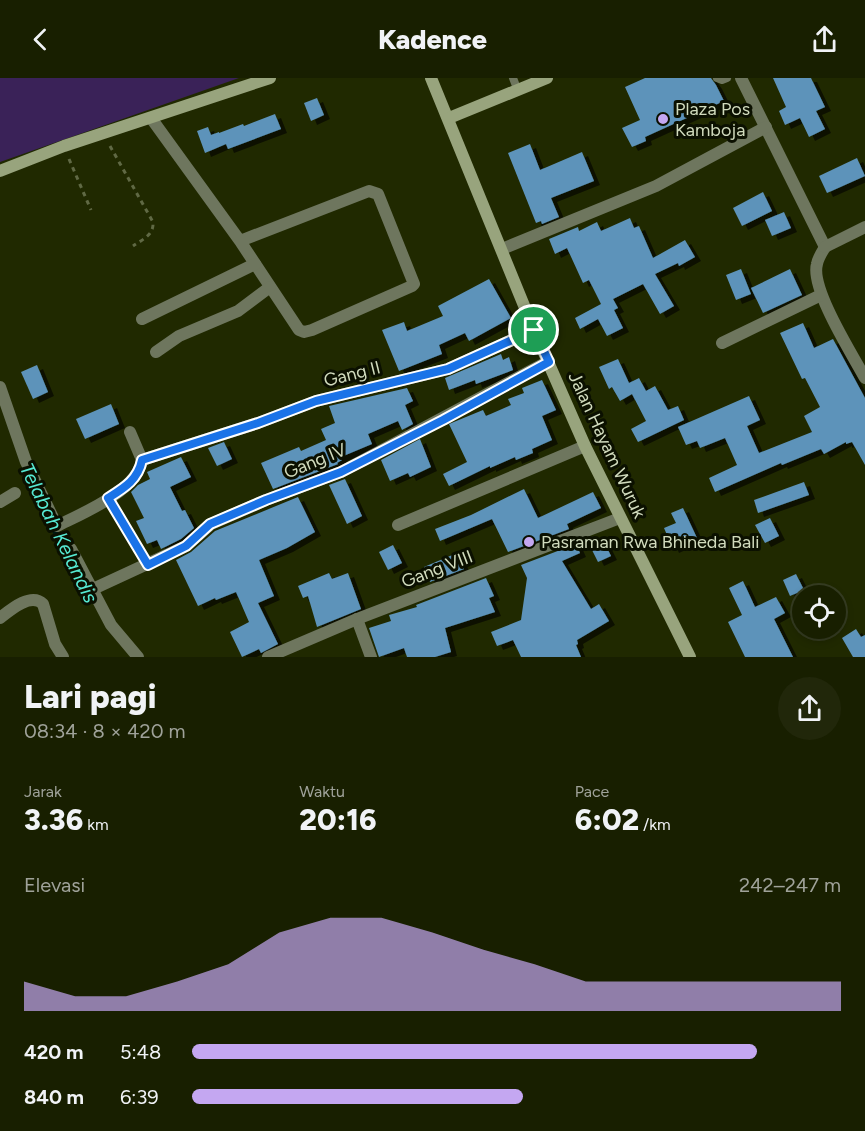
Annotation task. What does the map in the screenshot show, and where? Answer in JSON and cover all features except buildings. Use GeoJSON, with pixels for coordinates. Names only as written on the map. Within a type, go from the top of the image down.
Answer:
{"type":"FeatureCollection","features":[{"type":"Feature","properties":{"kind":"main road"},"geometry":{"type":"LineString","coordinates":[[0,171],[64,146],[270,78]]}},
{"type":"Feature","properties":{"kind":"main road","name":"Jalan Hayam Wuruk"},"geometry":{"type":"LineString","coordinates":[[431,78],[534,330],[585,446],[685,656]]}},
{"type":"Feature","properties":{"kind":"main road"},"geometry":{"type":"LineString","coordinates":[[449,118],[547,78]]}},
{"type":"Feature","properties":{"kind":"street"},"geometry":{"type":"LineString","coordinates":[[741,78],[825,247]]}},
{"type":"Feature","properties":{"kind":"street"},"geometry":{"type":"LineString","coordinates":[[151,118],[240,241],[296,326],[304,332],[412,286],[414,281],[378,194],[374,191],[369,190],[240,241]]}},
{"type":"Feature","properties":{"kind":"street"},"geometry":{"type":"LineString","coordinates":[[502,249],[656,186],[766,127]]}},
{"type":"Feature","properties":{"kind":"street"},"geometry":{"type":"LineString","coordinates":[[865,227],[825,247],[816,265],[821,295],[865,378]]}},
{"type":"Feature","properties":{"kind":"street"},"geometry":{"type":"LineString","coordinates":[[142,320],[255,264]]}},
{"type":"Feature","properties":{"kind":"street"},"geometry":{"type":"LineString","coordinates":[[156,352],[179,336],[238,311],[270,287]]}},
{"type":"Feature","properties":{"kind":"street"},"geometry":{"type":"LineString","coordinates":[[722,343],[821,295]]}},
{"type":"Feature","properties":{"kind":"street","name":"Gang II"},"geometry":{"type":"LineString","coordinates":[[142,460],[258,423],[316,401],[448,369],[534,330]]}},
{"type":"Feature","properties":{"kind":"street","name":"Gang IV"},"geometry":{"type":"LineString","coordinates":[[93,589],[186,546],[210,524],[341,472],[549,362]]}},
{"type":"Feature","properties":{"kind":"street"},"geometry":{"type":"LineString","coordinates":[[0,387],[23,453],[57,526],[126,487],[136,477],[142,460],[130,432]]}},
{"type":"Feature","properties":{"kind":"street"},"geometry":{"type":"LineString","coordinates":[[398,525],[585,446]]}},
{"type":"Feature","properties":{"kind":"street"},"geometry":{"type":"LineString","coordinates":[[0,502],[15,493]]}},
{"type":"Feature","properties":{"kind":"street","name":"Gang VIII"},"geometry":{"type":"LineString","coordinates":[[268,657],[357,619],[620,518]]}},
{"type":"Feature","properties":{"kind":"street"},"geometry":{"type":"LineString","coordinates":[[71,549],[111,625],[138,657]]}},
{"type":"Feature","properties":{"kind":"street"},"geometry":{"type":"LineString","coordinates":[[0,618],[23,603],[33,599],[40,600],[55,644],[63,657]]}},
{"type":"Feature","properties":{"kind":"street"},"geometry":{"type":"LineString","coordinates":[[357,619],[371,657]]}},
{"type":"Feature","properties":{"kind":"lane"},"geometry":{"type":"LineString","coordinates":[[513,78],[518,91]]}},
{"type":"Feature","properties":{"kind":"lane"},"geometry":{"type":"LineString","coordinates":[[717,78],[722,80],[727,78]]}},
{"type":"Feature","properties":{"kind":"path"},"geometry":{"type":"LineString","coordinates":[[108,142],[153,222],[151,234],[133,246]]}},
{"type":"Feature","properties":{"kind":"path"},"geometry":{"type":"LineString","coordinates":[[64,146],[91,210]]}},
{"type":"Feature","properties":{"kind":"path"},"geometry":{"type":"LineString","coordinates":[[108,498],[148,565]]}},
{"type":"Feature","properties":{"kind":"shaded area"},"geometry":{"type":"Polygon","coordinates":[[[0,78],[239,78],[0,162],[0,78]]]}},
{"type":"Feature","properties":{"kind":"waterway","name":"Telabah Kelandis"},"geometry":{"type":"LineString","coordinates":[[52,526],[72,563]]}},
{"type":"Feature","properties":{"kind":"place","name":"Plaza Pos Kamboja"},"geometry":{"type":"Point","coordinates":[663,119]}},
{"type":"Feature","properties":{"kind":"place","name":"Pasraman Rwa Bhineda Bali"},"geometry":{"type":"Point","coordinates":[529,542]}},
{"type":"Feature","properties":{"kind":"route"},"geometry":{"type":"LineString","coordinates":[[534,330],[549,362],[341,472],[210,524],[186,546],[148,565],[108,498],[126,487],[136,477],[142,460],[258,423],[316,401],[448,369],[534,330]]}}]}
